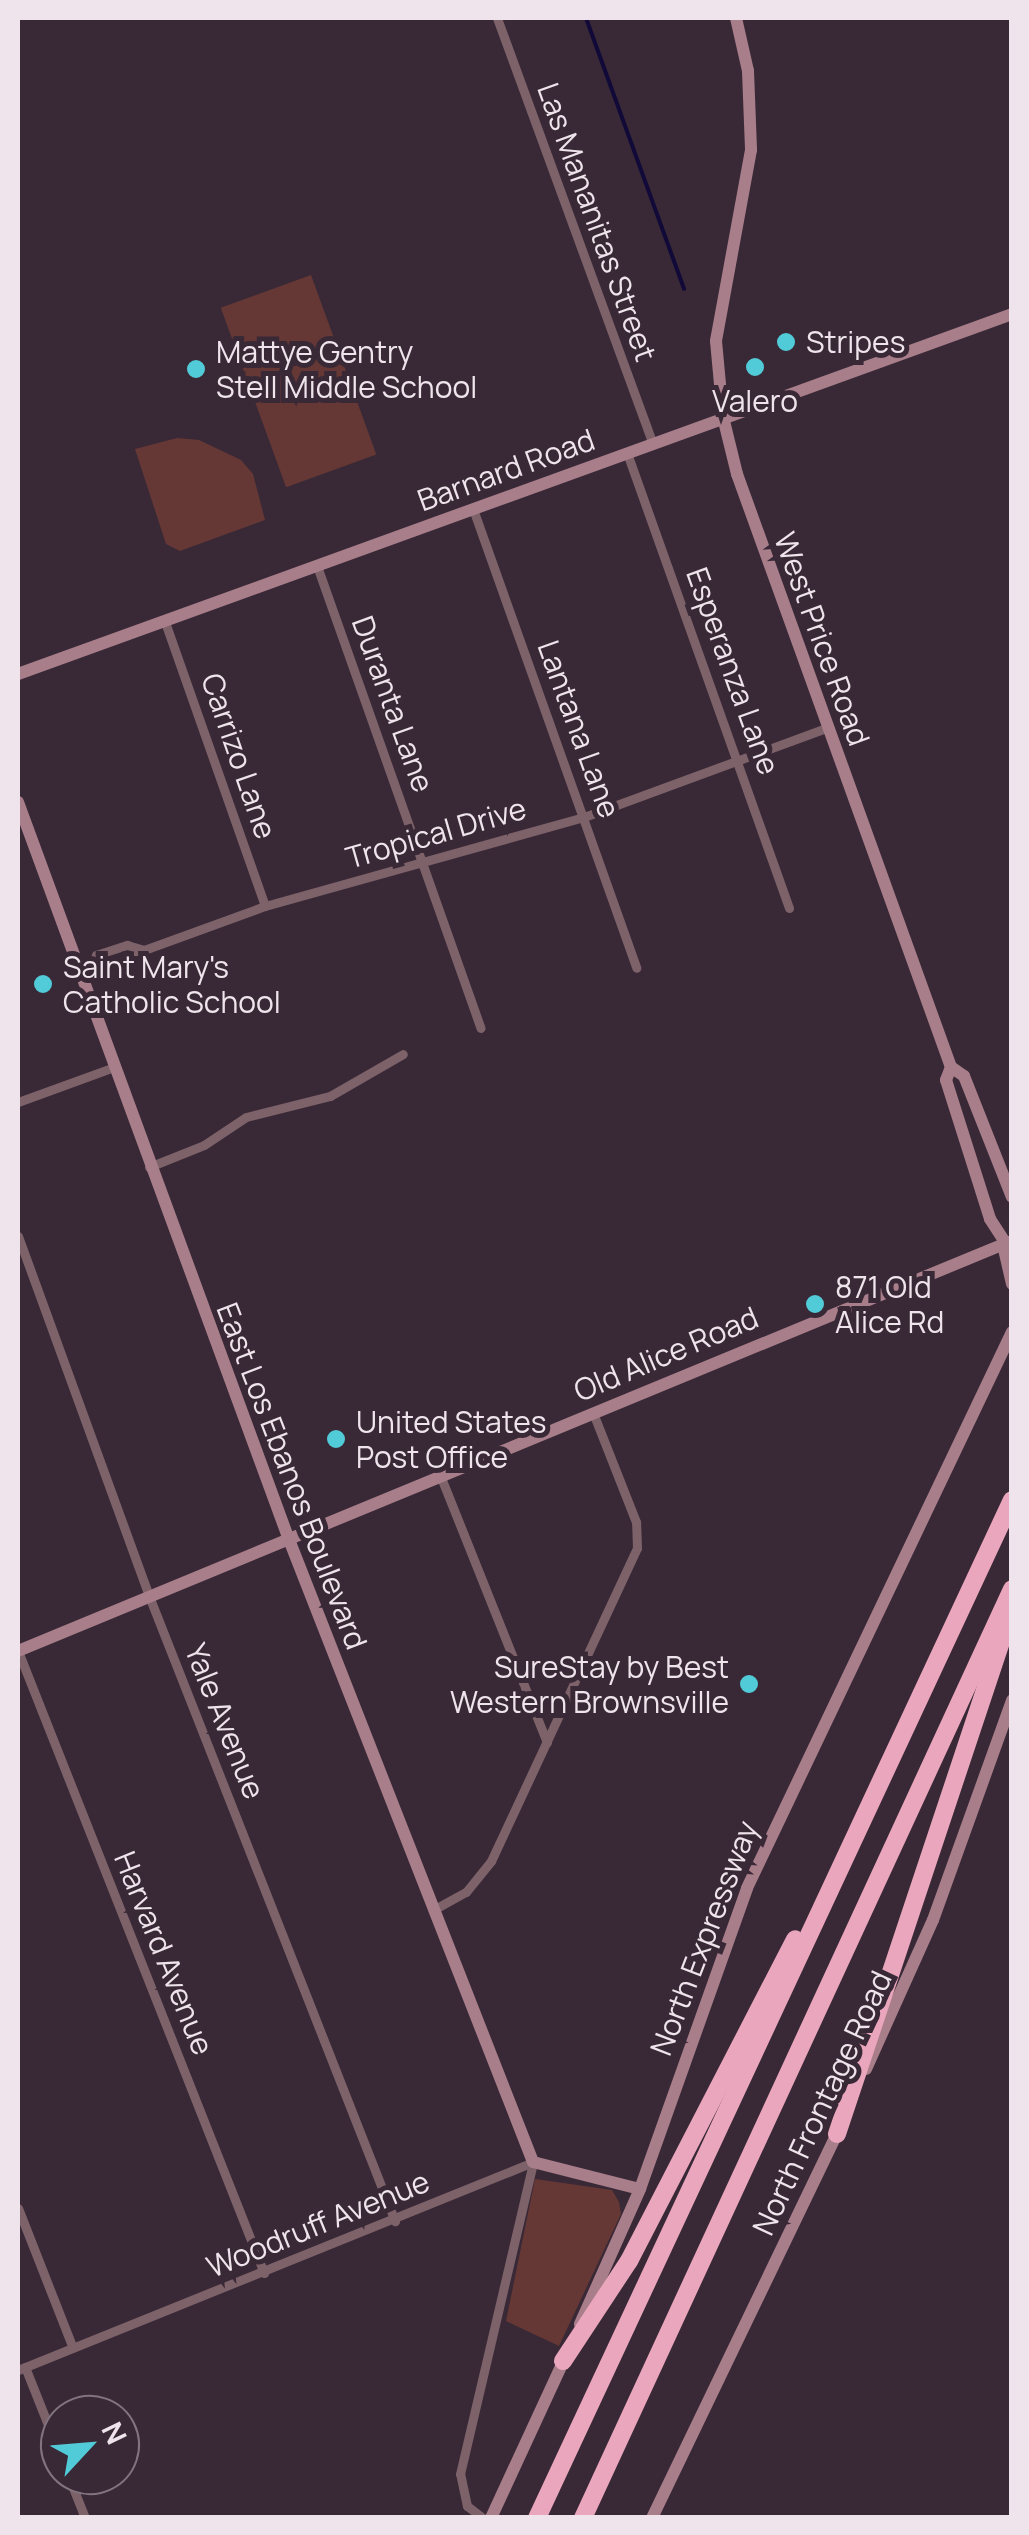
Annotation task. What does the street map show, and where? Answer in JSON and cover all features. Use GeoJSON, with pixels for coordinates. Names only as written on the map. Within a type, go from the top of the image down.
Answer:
{"type":"FeatureCollection","features":[{"type":"Feature","properties":{"kind":"highway"},"geometry":{"type":"LineString","coordinates":[[538,2518],[1012,1500]]}},
{"type":"Feature","properties":{"kind":"highway"},"geometry":{"type":"LineString","coordinates":[[583,2518],[1012,1589]]}},
{"type":"Feature","properties":{"kind":"highway"},"geometry":{"type":"LineString","coordinates":[[837,2134],[1012,1612]]}},
{"type":"Feature","properties":{"kind":"highway"},"geometry":{"type":"LineString","coordinates":[[563,2361],[629,2261],[722,2071],[873,1798]]}},
{"type":"Feature","properties":{"kind":"street","name":"Las Mananitas Street"},"geometry":{"type":"LineString","coordinates":[[497,18],[653,444]]}},
{"type":"Feature","properties":{"kind":"street","name":"West Price Road"},"geometry":{"type":"LineString","coordinates":[[736,18],[752,121],[744,198],[716,341],[723,416],[737,474],[950,1067],[946,1080],[1009,1246],[1012,1284]]}},
{"type":"Feature","properties":{"kind":"street","name":"Barnard Road"},"geometry":{"type":"LineString","coordinates":[[18,674],[1012,314]]}},
{"type":"Feature","properties":{"kind":"street","name":"Esperanza Lane"},"geometry":{"type":"LineString","coordinates":[[628,453],[790,908]]}},
{"type":"Feature","properties":{"kind":"street","name":"Lantana Lane"},"geometry":{"type":"LineString","coordinates":[[473,509],[636,968]]}},
{"type":"Feature","properties":{"kind":"street","name":"Duranta Lane"},"geometry":{"type":"LineString","coordinates":[[318,566],[481,1028]]}},
{"type":"Feature","properties":{"kind":"street","name":"Carrizo Lane"},"geometry":{"type":"LineString","coordinates":[[165,622],[265,906]]}},
{"type":"Feature","properties":{"kind":"street","name":"Tropical Drive"},"geometry":{"type":"LineString","coordinates":[[144,950],[127,944],[96,954],[84,971],[102,974],[144,950],[265,906],[584,817],[826,728]]}},
{"type":"Feature","properties":{"kind":"street","name":"East Los Ebanos Boulevard"},"geometry":{"type":"LineString","coordinates":[[18,802],[84,971],[150,1167],[288,1538],[532,2162]]}},
{"type":"Feature","properties":{"kind":"street"},"geometry":{"type":"LineString","coordinates":[[150,1167],[204,1145],[246,1117],[330,1096],[403,1054]]}},
{"type":"Feature","properties":{"kind":"street"},"geometry":{"type":"LineString","coordinates":[[18,1102],[114,1066]]}},
{"type":"Feature","properties":{"kind":"street"},"geometry":{"type":"LineString","coordinates":[[950,1067],[964,1076],[1012,1197]]}},
{"type":"Feature","properties":{"kind":"street","name":"Yale Avenue"},"geometry":{"type":"LineString","coordinates":[[18,1236],[149,1596],[395,2221]]}},
{"type":"Feature","properties":{"kind":"street","name":"Old Alice Road"},"geometry":{"type":"LineString","coordinates":[[18,1651],[440,1475],[1009,1246]]}},
{"type":"Feature","properties":{"kind":"street","name":"North Expressway"},"geometry":{"type":"LineString","coordinates":[[491,2518],[640,2190],[747,1888],[1012,1332]]}},
{"type":"Feature","properties":{"kind":"street"},"geometry":{"type":"LineString","coordinates":[[432,1910],[484,1874],[638,1548],[636,1522],[592,1413]]}},
{"type":"Feature","properties":{"kind":"street"},"geometry":{"type":"LineString","coordinates":[[440,1475],[547,1742]]}},
{"type":"Feature","properties":{"kind":"street","name":"Harvard Avenue"},"geometry":{"type":"LineString","coordinates":[[18,1651],[264,2273]]}},
{"type":"Feature","properties":{"kind":"street","name":"North Frontage Road"},"geometry":{"type":"LineString","coordinates":[[652,2518],[837,2134],[933,1920],[1012,1700]]}},
{"type":"Feature","properties":{"kind":"street"},"geometry":{"type":"LineString","coordinates":[[483,2518],[467,2506],[460,2474],[532,2162],[640,2190]]}},
{"type":"Feature","properties":{"kind":"street","name":"Woodruff Avenue"},"geometry":{"type":"LineString","coordinates":[[22,2369],[395,2221],[532,2162]]}},
{"type":"Feature","properties":{"kind":"street"},"geometry":{"type":"LineString","coordinates":[[18,2208],[72,2348]]}},
{"type":"Feature","properties":{"kind":"street"},"geometry":{"type":"LineString","coordinates":[[22,2369],[40,2410]]}},
{"type":"Feature","properties":{"kind":"shaded area"},"geometry":{"type":"Polygon","coordinates":[[[311,275],[376,454],[286,487],[221,308],[311,275]]]}},
{"type":"Feature","properties":{"kind":"shaded area"},"geometry":{"type":"Polygon","coordinates":[[[177,438],[199,440],[241,460],[253,474],[265,520],[180,551],[166,544],[135,449],[177,438]]]}},
{"type":"Feature","properties":{"kind":"shaded area"},"geometry":{"type":"Polygon","coordinates":[[[535,2179],[612,2190],[621,2214],[559,2346],[506,2321],[535,2179]]]}},
{"type":"Feature","properties":{"kind":"waterway"},"geometry":{"type":"LineString","coordinates":[[586,18],[684,289]]}},
{"type":"Feature","properties":{"kind":"place","name":"Stripes"},"geometry":{"type":"Point","coordinates":[786,342]}},
{"type":"Feature","properties":{"kind":"place","name":"Valero"},"geometry":{"type":"Point","coordinates":[755,367]}},
{"type":"Feature","properties":{"kind":"place","name":"Mattye Gentry Stell Middle School"},"geometry":{"type":"Point","coordinates":[196,369]}},
{"type":"Feature","properties":{"kind":"place","name":"Saint Mary's Catholic School"},"geometry":{"type":"Point","coordinates":[43,984]}},
{"type":"Feature","properties":{"kind":"place","name":"871 Old Alice Rd"},"geometry":{"type":"Point","coordinates":[815,1304]}},
{"type":"Feature","properties":{"kind":"place","name":"United States Post Office"},"geometry":{"type":"Point","coordinates":[336,1439]}},
{"type":"Feature","properties":{"kind":"place","name":"SureStay by Best Western Brownsville"},"geometry":{"type":"Point","coordinates":[749,1684]}}]}
